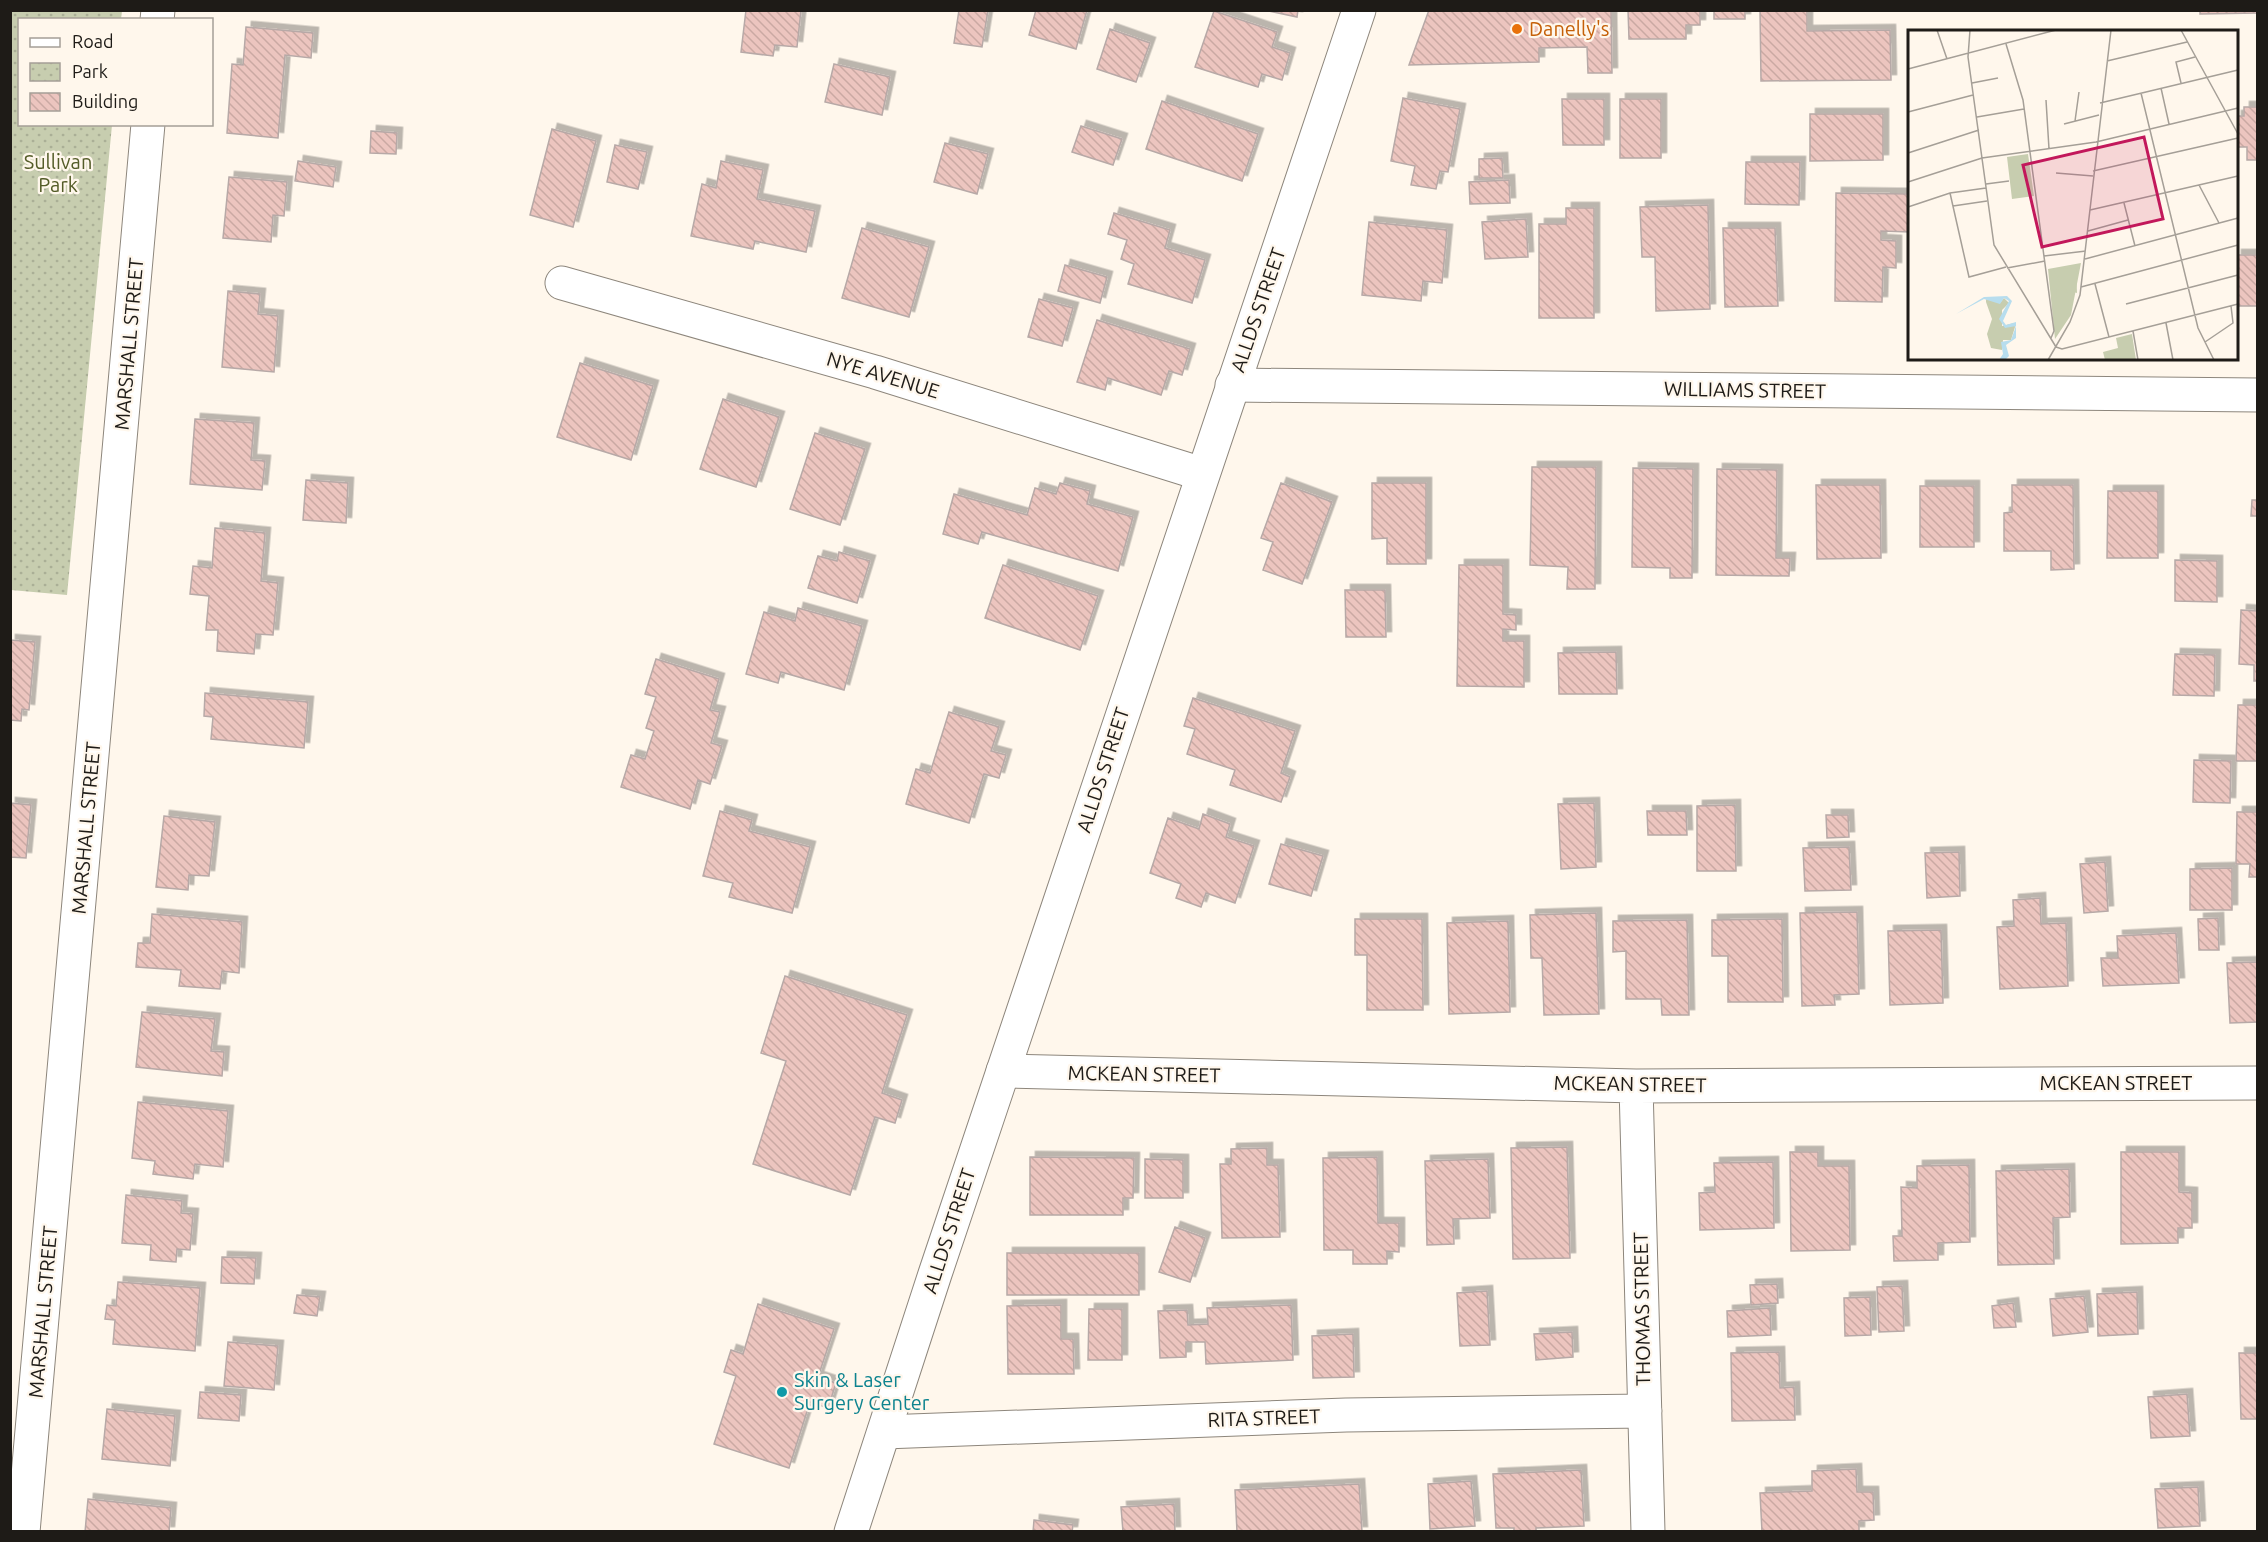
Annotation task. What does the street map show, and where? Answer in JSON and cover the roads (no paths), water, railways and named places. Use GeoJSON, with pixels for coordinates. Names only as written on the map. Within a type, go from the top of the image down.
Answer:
{"type":"FeatureCollection","features":[{"type":"Feature","properties":{"kind":"street","name":"ALLDS STREET"},"geometry":{"type":"LineString","coordinates":[[851,1532],[1202,474],[1359,10]]}},
{"type":"Feature","properties":{"kind":"street","name":"MARSHALL STREET"},"geometry":{"type":"LineString","coordinates":[[23,1532],[148,126]]}},
{"type":"Feature","properties":{"kind":"street","name":"NYE AVENUE"},"geometry":{"type":"LineString","coordinates":[[562,283],[875,372],[1202,474]]}},
{"type":"Feature","properties":{"kind":"street","name":"WILLIAMS STREET"},"geometry":{"type":"LineString","coordinates":[[1232,385],[2258,395]]}},
{"type":"Feature","properties":{"kind":"street","name":"MCKEAN STREET"},"geometry":{"type":"LineString","coordinates":[[1003,1071],[1636,1086],[2258,1083]]}},
{"type":"Feature","properties":{"kind":"street","name":"THOMAS STREET"},"geometry":{"type":"LineString","coordinates":[[1636,1086],[1648,1532]]}},
{"type":"Feature","properties":{"kind":"street","name":"RITA STREET"},"geometry":{"type":"LineString","coordinates":[[884,1432],[1346,1415],[1645,1411]]}},
{"type":"Feature","properties":{"kind":"place","name":"Danelly's"},"geometry":{"type":"Point","coordinates":[1517,29]}},
{"type":"Feature","properties":{"kind":"place","name":"Skin & Laser Surgery Center"},"geometry":{"type":"Point","coordinates":[782,1392]}},
{"type":"Feature","properties":{"kind":"park label","name":"Sullivan Park"},"geometry":{"type":"Point","coordinates":[58,174]}}]}
